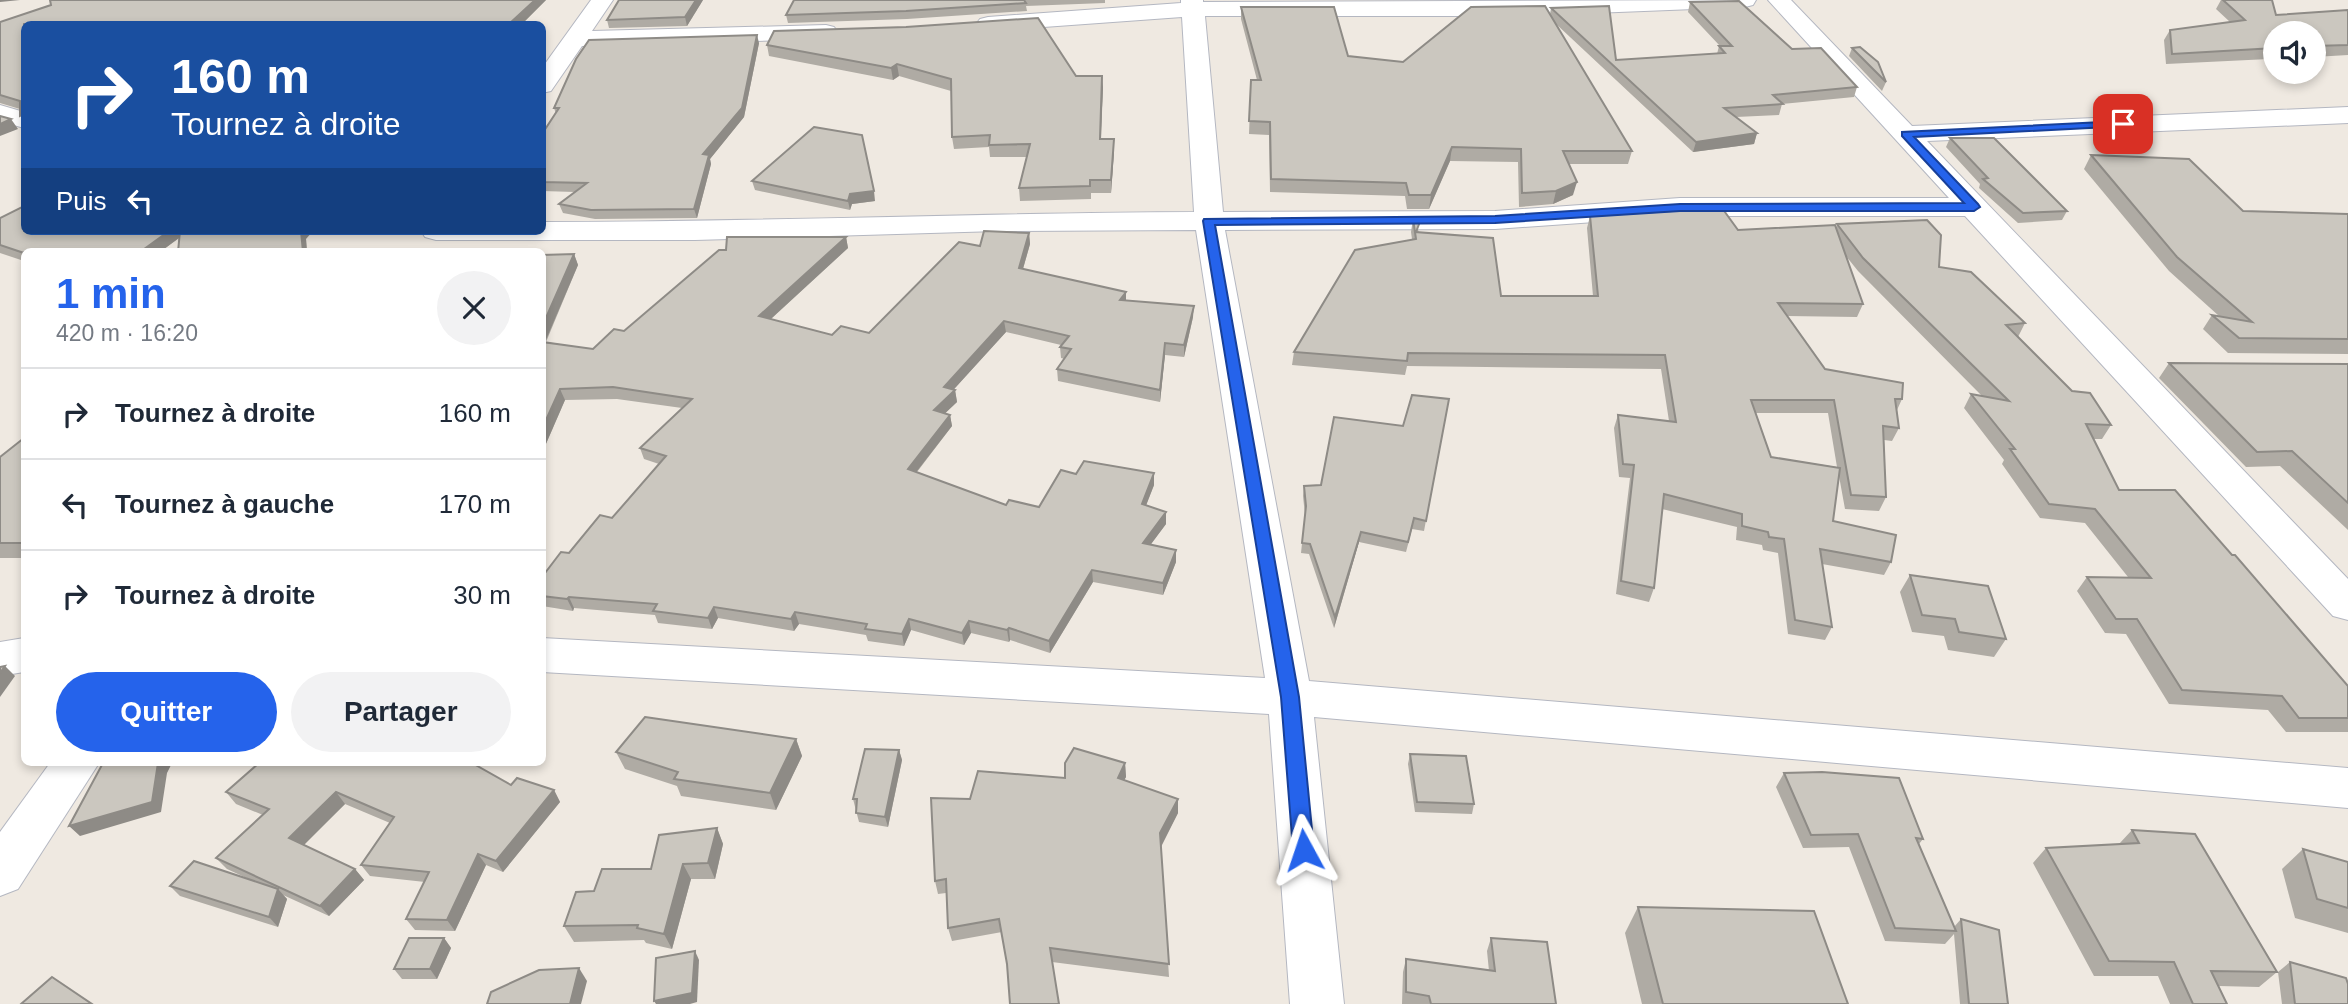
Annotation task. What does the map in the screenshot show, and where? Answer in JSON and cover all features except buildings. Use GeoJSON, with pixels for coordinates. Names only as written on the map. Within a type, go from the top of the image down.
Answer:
{"type":"FeatureCollection","features":[{"type":"Feature","properties":{"kind":"street"},"geometry":{"type":"LineString","coordinates":[[546,80],[602,0]]}},
{"type":"Feature","properties":{"kind":"street"},"geometry":{"type":"LineString","coordinates":[[962,26],[1192,5],[1520,9],[1745,0]]}},
{"type":"Feature","properties":{"kind":"street"},"geometry":{"type":"LineString","coordinates":[[1779,0],[2348,604]]}},
{"type":"Feature","properties":{"kind":"street"},"geometry":{"type":"LineString","coordinates":[[1192,5],[1209,221],[1290,697],[1317,1004]]}},
{"type":"Feature","properties":{"kind":"street"},"geometry":{"type":"LineString","coordinates":[[575,39],[852,31]]}},
{"type":"Feature","properties":{"kind":"street"},"geometry":{"type":"LineString","coordinates":[[0,113],[21,119]]}},
{"type":"Feature","properties":{"kind":"street"},"geometry":{"type":"LineString","coordinates":[[1906,134],[2348,115]]}},
{"type":"Feature","properties":{"kind":"street"},"geometry":{"type":"LineString","coordinates":[[546,235],[1209,221],[1495,220],[1680,207],[1974,207]]}},
{"type":"Feature","properties":{"kind":"street"},"geometry":{"type":"LineString","coordinates":[[437,237],[534,235]]}},
{"type":"Feature","properties":{"kind":"street"},"geometry":{"type":"LineString","coordinates":[[2123,365],[2163,365]]}},
{"type":"Feature","properties":{"kind":"street"},"geometry":{"type":"LineString","coordinates":[[546,655],[1290,697],[2348,788]]}},
{"type":"Feature","properties":{"kind":"street"},"geometry":{"type":"LineString","coordinates":[[0,659],[21,656]]}},
{"type":"Feature","properties":{"kind":"street"},"geometry":{"type":"LineString","coordinates":[[0,873],[74,766]]}},
{"type":"Feature","properties":{"kind":"route"},"geometry":{"type":"LineString","coordinates":[[1304,850],[1290,697],[1209,221],[1495,220],[1680,207],[1974,207],[1906,134],[2123,124]]}}]}
